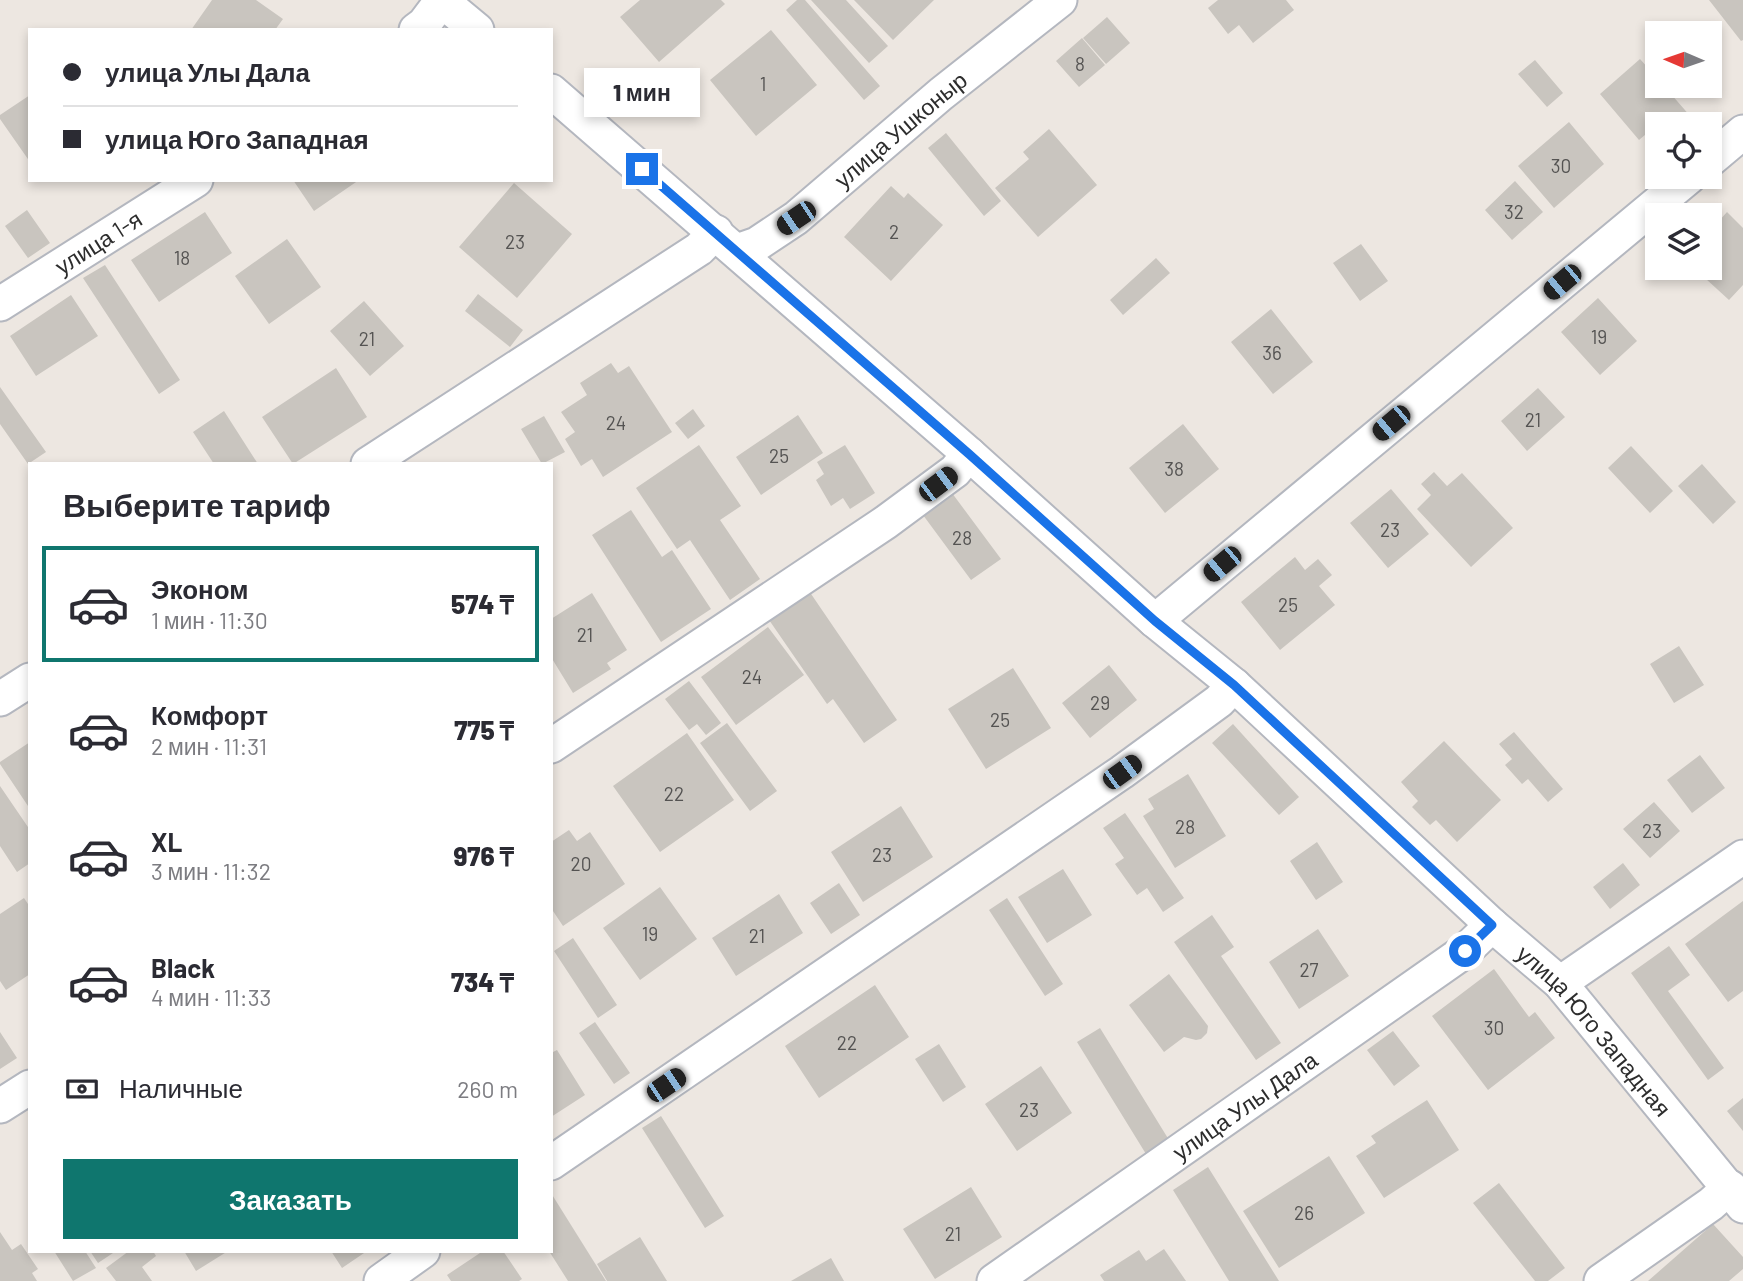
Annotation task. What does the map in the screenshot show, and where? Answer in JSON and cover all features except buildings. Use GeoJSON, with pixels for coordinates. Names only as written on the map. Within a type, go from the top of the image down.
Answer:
{"type":"FeatureCollection","features":[{"type":"Feature","properties":{"kind":"street"},"geometry":{"type":"LineString","coordinates":[[419,28],[442,0],[475,28]]}},
{"type":"Feature","properties":{"kind":"street","name":"улица Ушконыр"},"geometry":{"type":"LineString","coordinates":[[371,462],[699,249],[726,241],[757,244],[796,218],[941,94],[1060,0]]}},
{"type":"Feature","properties":{"kind":"street","name":"улица Юго Западная"},"geometry":{"type":"LineString","coordinates":[[553,93],[969,454],[1155,621],[1234,685],[1492,925],[1560,983],[1736,1196]]}},
{"type":"Feature","properties":{"kind":"street"},"geometry":{"type":"LineString","coordinates":[[1722,150],[1743,132]]}},
{"type":"Feature","properties":{"kind":"street","name":"улица 1-я"},"geometry":{"type":"LineString","coordinates":[[0,304],[193,182]]}},
{"type":"Feature","properties":{"kind":"street"},"geometry":{"type":"LineString","coordinates":[[1155,621],[1675,189]]}},
{"type":"Feature","properties":{"kind":"street"},"geometry":{"type":"LineString","coordinates":[[553,745],[886,522],[955,471],[969,454]]}},
{"type":"Feature","properties":{"kind":"street"},"geometry":{"type":"LineString","coordinates":[[0,699],[28,681]]}},
{"type":"Feature","properties":{"kind":"street"},"geometry":{"type":"LineString","coordinates":[[553,1163],[1122,772],[1219,701],[1234,685]]}},
{"type":"Feature","properties":{"kind":"street"},"geometry":{"type":"LineString","coordinates":[[1560,983],[1743,857]]}},
{"type":"Feature","properties":{"kind":"street","name":"улица Улы Дала"},"geometry":{"type":"LineString","coordinates":[[994,1281],[1465,951],[1492,925]]}},
{"type":"Feature","properties":{"kind":"street"},"geometry":{"type":"LineString","coordinates":[[0,1106],[28,1088]]}},
{"type":"Feature","properties":{"kind":"street"},"geometry":{"type":"LineString","coordinates":[[1601,1281],[1711,1203],[1736,1196]]}},
{"type":"Feature","properties":{"kind":"street"},"geometry":{"type":"LineString","coordinates":[[381,1281],[420,1253]]}},
{"type":"Feature","properties":{"kind":"route"},"geometry":{"type":"LineString","coordinates":[[642,169],[969,454],[1155,621],[1234,685],[1492,925],[1465,951]]}}]}
